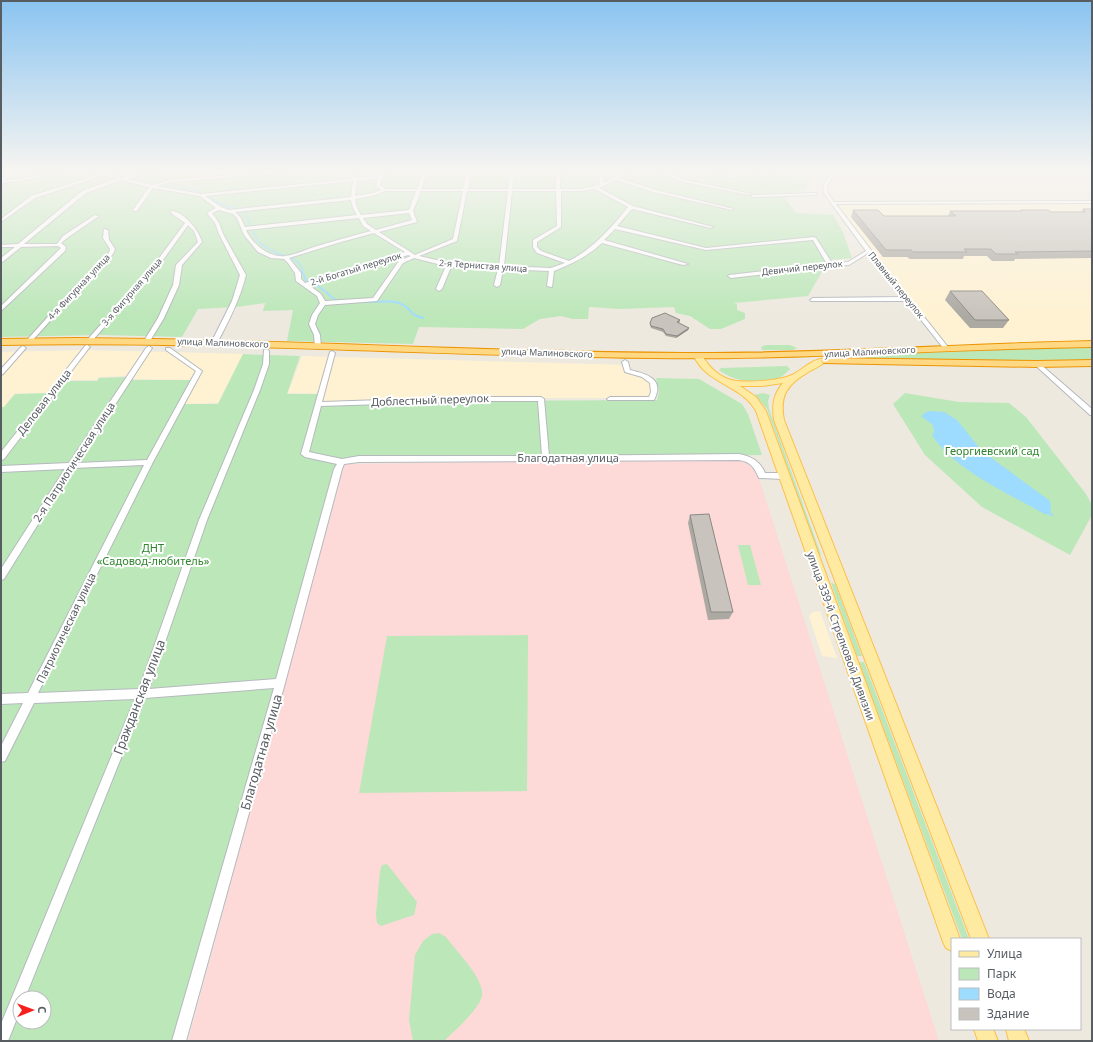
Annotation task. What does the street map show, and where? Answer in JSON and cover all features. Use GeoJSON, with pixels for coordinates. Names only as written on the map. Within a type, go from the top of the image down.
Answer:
{"type":"FeatureCollection","features":[{"type":"Feature","properties":{"kind":"highway","name":"улица Малиновского"},"geometry":{"type":"LineString","coordinates":[[1,342],[26,344],[148,345],[214,343],[699,359],[1038,364],[1092,363]]}},
{"type":"Feature","properties":{"kind":"highway","name":"улица Малиновского"},"geometry":{"type":"LineString","coordinates":[[1,348],[26,344]]}},
{"type":"Feature","properties":{"kind":"highway","name":"улица Малиновского"},"geometry":{"type":"LineString","coordinates":[[148,345],[168,349],[625,362],[946,348],[1092,344]]}},
{"type":"Feature","properties":{"kind":"main road","name":"улица 339-й Стрелковой Дивизии"},"geometry":{"type":"LineString","coordinates":[[699,359],[711,373],[749,395],[761,411],[812,558],[951,939]]}},
{"type":"Feature","properties":{"kind":"main road"},"geometry":{"type":"LineString","coordinates":[[724,380],[761,385],[773,384],[794,377],[822,361]]}},
{"type":"Feature","properties":{"kind":"main road"},"geometry":{"type":"LineString","coordinates":[[749,395],[756,390],[762,390],[778,396],[794,377]]}},
{"type":"Feature","properties":{"kind":"main road","name":"улица 339-й Стрелковой Дивизии"},"geometry":{"type":"LineString","coordinates":[[778,396],[776,409],[779,420],[980,938]]}},
{"type":"Feature","properties":{"kind":"main road"},"geometry":{"type":"LineString","coordinates":[[812,558],[824,563],[830,561],[832,558]]}},
{"type":"Feature","properties":{"kind":"main road"},"geometry":{"type":"LineString","coordinates":[[821,581],[823,578],[829,576],[837,578],[841,581]]}},
{"type":"Feature","properties":{"kind":"main road"},"geometry":{"type":"LineString","coordinates":[[984,1030],[988,1041]]}},
{"type":"Feature","properties":{"kind":"main road"},"geometry":{"type":"LineString","coordinates":[[1015,1030],[1019,1041]]}},
{"type":"Feature","properties":{"kind":"street"},"geometry":{"type":"LineString","coordinates":[[1,261],[51,220]]}},
{"type":"Feature","properties":{"kind":"street"},"geometry":{"type":"LineString","coordinates":[[59,245],[64,237],[92,220]]}},
{"type":"Feature","properties":{"kind":"street"},"geometry":{"type":"LineString","coordinates":[[184,220],[188,222]]}},
{"type":"Feature","properties":{"kind":"street"},"geometry":{"type":"LineString","coordinates":[[214,220],[244,274],[240,289],[229,316],[214,343]]}},
{"type":"Feature","properties":{"kind":"street"},"geometry":{"type":"LineString","coordinates":[[239,220],[246,235],[260,250],[273,257],[285,258],[338,241],[415,221],[415,220]]}},
{"type":"Feature","properties":{"kind":"street"},"geometry":{"type":"LineString","coordinates":[[244,229],[335,220]]}},
{"type":"Feature","properties":{"kind":"street","name":"2-я Тернистая улица"},"geometry":{"type":"LineString","coordinates":[[362,220],[365,225],[374,232],[408,253],[415,257],[438,264],[552,270]]}},
{"type":"Feature","properties":{"kind":"street"},"geometry":{"type":"LineString","coordinates":[[323,303],[375,300],[401,262],[455,240],[459,220]]}},
{"type":"Feature","properties":{"kind":"street"},"geometry":{"type":"LineString","coordinates":[[497,285],[502,267],[507,220]]}},
{"type":"Feature","properties":{"kind":"street"},"geometry":{"type":"LineString","coordinates":[[559,220],[559,227],[535,241],[535,247],[539,252],[570,263]]}},
{"type":"Feature","properties":{"kind":"street"},"geometry":{"type":"LineString","coordinates":[[550,286],[552,270],[570,263],[589,252],[602,241],[620,220]]}},
{"type":"Feature","properties":{"kind":"street"},"geometry":{"type":"LineString","coordinates":[[682,220],[711,227]]}},
{"type":"Feature","properties":{"kind":"street","name":"Плавный переулок"},"geometry":{"type":"LineString","coordinates":[[845,220],[946,348]]}},
{"type":"Feature","properties":{"kind":"street","name":"3-я Фигурная улица"},"geometry":{"type":"LineString","coordinates":[[88,344],[156,266],[188,222]]}},
{"type":"Feature","properties":{"kind":"street","name":"2-я Патриотическая улица"},"geometry":{"type":"LineString","coordinates":[[1,576],[148,345],[176,286],[179,265],[200,242],[198,232],[188,222]]}},
{"type":"Feature","properties":{"kind":"street"},"geometry":{"type":"LineString","coordinates":[[614,227],[706,249],[814,238],[830,265]]}},
{"type":"Feature","properties":{"kind":"street","name":"4-я Фигурная улица"},"geometry":{"type":"LineString","coordinates":[[26,344],[74,291],[111,254],[113,249],[106,241],[104,235],[106,230]]}},
{"type":"Feature","properties":{"kind":"street"},"geometry":{"type":"LineString","coordinates":[[602,241],[685,264]]}},
{"type":"Feature","properties":{"kind":"street"},"geometry":{"type":"LineString","coordinates":[[1,246],[59,245],[64,247],[1,308]]}},
{"type":"Feature","properties":{"kind":"street","name":"Девичий переулок"},"geometry":{"type":"LineString","coordinates":[[731,276],[849,263],[869,251]]}},
{"type":"Feature","properties":{"kind":"street","name":"2-й Богатый переулок"},"geometry":{"type":"LineString","coordinates":[[304,285],[408,253]]}},
{"type":"Feature","properties":{"kind":"street"},"geometry":{"type":"LineString","coordinates":[[285,258],[295,267],[298,273],[298,280],[319,295],[323,303]]}},
{"type":"Feature","properties":{"kind":"street"},"geometry":{"type":"LineString","coordinates":[[439,289],[449,265]]}},
{"type":"Feature","properties":{"kind":"street"},"geometry":{"type":"LineString","coordinates":[[813,300],[907,299]]}},
{"type":"Feature","properties":{"kind":"street"},"geometry":{"type":"LineString","coordinates":[[318,347],[317,335],[312,324],[315,315],[323,303]]}},
{"type":"Feature","properties":{"kind":"street"},"geometry":{"type":"LineString","coordinates":[[1,373],[26,344]]}},
{"type":"Feature","properties":{"kind":"street","name":"Деловая улица"},"geometry":{"type":"LineString","coordinates":[[1,457],[88,344]]}},
{"type":"Feature","properties":{"kind":"street","name":"Патриотическая улица"},"geometry":{"type":"LineString","coordinates":[[1,757],[149,462],[199,371],[168,349]]}},
{"type":"Feature","properties":{"kind":"street","name":"Гражданская улица"},"geometry":{"type":"LineString","coordinates":[[1,1041],[142,694],[203,520],[258,390],[266,364],[266,351]]}},
{"type":"Feature","properties":{"kind":"street","name":"Благодатная улица"},"geometry":{"type":"LineString","coordinates":[[332,353],[305,454],[342,462],[359,459],[738,457],[747,458],[759,466],[762,476],[784,476]]}},
{"type":"Feature","properties":{"kind":"street"},"geometry":{"type":"LineString","coordinates":[[610,399],[652,399],[656,390],[654,384],[644,375],[627,371],[625,362]]}},
{"type":"Feature","properties":{"kind":"street"},"geometry":{"type":"LineString","coordinates":[[1038,364],[1092,413]]}},
{"type":"Feature","properties":{"kind":"street","name":"Доблестный переулок"},"geometry":{"type":"LineString","coordinates":[[318,404],[541,398],[546,459]]}},
{"type":"Feature","properties":{"kind":"street"},"geometry":{"type":"LineString","coordinates":[[1,469],[70,467],[149,462]]}},
{"type":"Feature","properties":{"kind":"street","name":"Благодатная улица"},"geometry":{"type":"LineString","coordinates":[[179,1041],[338,469],[342,462]]}},
{"type":"Feature","properties":{"kind":"street"},"geometry":{"type":"LineString","coordinates":[[1,698],[142,694],[280,682]]}},
{"type":"Feature","properties":{"kind":"shaded area"},"geometry":{"type":"Polygon","coordinates":[[[845,220],[1092,220],[1092,342],[942,345],[845,220]]]}},
{"type":"Feature","properties":{"kind":"shaded area"},"geometry":{"type":"Polygon","coordinates":[[[83,350],[243,354],[218,403],[182,404],[195,380],[130,379],[131,376],[99,377],[97,380],[60,380],[49,393],[14,394],[4,407],[1,407],[1,352],[83,350]]]}},
{"type":"Feature","properties":{"kind":"shaded area"},"geometry":{"type":"Polygon","coordinates":[[[302,356],[630,365],[632,373],[644,377],[652,385],[651,398],[542,398],[322,402],[324,394],[288,393],[302,356]]]}},
{"type":"Feature","properties":{"kind":"shaded area"},"geometry":{"type":"Polygon","coordinates":[[[743,459],[751,463],[756,469],[939,1041],[188,1041],[344,464],[743,459]]]}},
{"type":"Feature","properties":{"kind":"shaded area"},"geometry":{"type":"Polygon","coordinates":[[[820,611],[837,658],[822,656],[809,616],[813,612],[820,611]]]}},
{"type":"Feature","properties":{"kind":"green space"},"geometry":{"type":"Polygon","coordinates":[[[1,220],[836,220],[843,232],[852,258],[829,260],[808,296],[734,303],[737,304],[737,310],[745,313],[745,319],[721,329],[710,329],[690,316],[676,313],[674,307],[620,309],[589,307],[588,319],[573,319],[561,316],[540,319],[523,329],[419,327],[413,344],[287,341],[293,310],[263,311],[265,303],[236,307],[198,309],[182,337],[99,335],[1,337],[1,220]]]}},
{"type":"Feature","properties":{"kind":"green space"},"geometry":{"type":"Polygon","coordinates":[[[766,345],[790,345],[797,348],[793,350],[762,350],[761,347],[766,345]]]}},
{"type":"Feature","properties":{"kind":"green space"},"geometry":{"type":"Polygon","coordinates":[[[1092,347],[1092,360],[852,358],[851,356],[986,350],[1092,347]]]}},
{"type":"Feature","properties":{"kind":"green space","name":"ДНТ «Садовод-любитель»"},"geometry":{"type":"Polygon","coordinates":[[[243,354],[263,355],[264,365],[268,355],[300,356],[287,394],[319,394],[316,405],[439,401],[657,400],[659,392],[656,378],[699,379],[742,404],[748,414],[762,455],[339,460],[174,1041],[1,1041],[1,407],[4,407],[15,394],[52,393],[62,381],[97,381],[99,378],[128,377],[126,380],[192,380],[178,404],[218,404],[243,354]]]}},
{"type":"Feature","properties":{"kind":"green space"},"geometry":{"type":"Polygon","coordinates":[[[787,366],[790,369],[781,377],[763,382],[739,380],[719,370],[721,368],[787,366]]]}},
{"type":"Feature","properties":{"kind":"green space"},"geometry":{"type":"Polygon","coordinates":[[[763,393],[770,395],[768,401],[769,409],[821,555],[818,553],[767,409],[755,395],[763,393]]]}},
{"type":"Feature","properties":{"kind":"green space","name":"Георгиевский сад"},"geometry":{"type":"Polygon","coordinates":[[[905,393],[959,402],[1009,403],[1026,417],[1086,494],[1092,505],[1092,515],[1070,555],[982,507],[925,455],[893,404],[905,393]]]}},
{"type":"Feature","properties":{"kind":"green space"},"geometry":{"type":"Polygon","coordinates":[[[738,545],[750,545],[761,585],[748,585],[738,545]]]}},
{"type":"Feature","properties":{"kind":"green space"},"geometry":{"type":"Polygon","coordinates":[[[831,583],[835,584],[862,656],[857,656],[831,583]]]}},
{"type":"Feature","properties":{"kind":"green space"},"geometry":{"type":"Polygon","coordinates":[[[528,635],[527,791],[359,793],[387,636],[528,635]]]}},
{"type":"Feature","properties":{"kind":"green space"},"geometry":{"type":"Polygon","coordinates":[[[859,662],[864,662],[969,938],[962,938],[859,662]]]}},
{"type":"Feature","properties":{"kind":"green space"},"geometry":{"type":"Polygon","coordinates":[[[387,864],[417,902],[414,915],[381,926],[377,923],[376,914],[380,871],[382,865],[387,864]]]}},
{"type":"Feature","properties":{"kind":"green space"},"geometry":{"type":"Polygon","coordinates":[[[439,933],[446,937],[469,965],[482,989],[482,996],[480,1002],[471,1014],[444,1041],[413,1041],[409,1020],[415,955],[423,941],[432,934],[439,933]]]}},
{"type":"Feature","properties":{"kind":"water"},"geometry":{"type":"Polygon","coordinates":[[[928,411],[944,412],[957,420],[982,451],[1050,501],[1051,511],[1046,515],[1000,490],[968,470],[954,459],[942,448],[932,435],[934,432],[933,425],[921,416],[928,411]]]}},
{"type":"Feature","properties":{"kind":"building"},"geometry":{"type":"Polygon","coordinates":[[[861,220],[1092,220],[1092,251],[1015,252],[1018,254],[996,254],[991,249],[964,249],[967,252],[913,252],[911,250],[886,250],[861,220]]]}},
{"type":"Feature","properties":{"kind":"building"},"geometry":{"type":"Polygon","coordinates":[[[950,291],[982,291],[1009,320],[975,320],[950,291]]]}},
{"type":"Feature","properties":{"kind":"building"},"geometry":{"type":"Polygon","coordinates":[[[665,313],[680,320],[677,322],[689,328],[677,336],[666,334],[663,329],[651,326],[650,323],[652,318],[665,313]]]}},
{"type":"Feature","properties":{"kind":"building"},"geometry":{"type":"Polygon","coordinates":[[[709,514],[733,612],[711,612],[690,515],[709,514]]]}},
{"type":"Feature","properties":{"kind":"waterway"},"geometry":{"type":"LineString","coordinates":[[248,220],[257,240],[261,244],[296,261],[299,263],[303,272]]}},
{"type":"Feature","properties":{"kind":"waterway"},"geometry":{"type":"LineString","coordinates":[[302,271],[307,282],[317,285],[338,302]]}},
{"type":"Feature","properties":{"kind":"waterway"},"geometry":{"type":"LineString","coordinates":[[365,302],[396,302],[405,306],[414,315],[423,318]]}}]}
